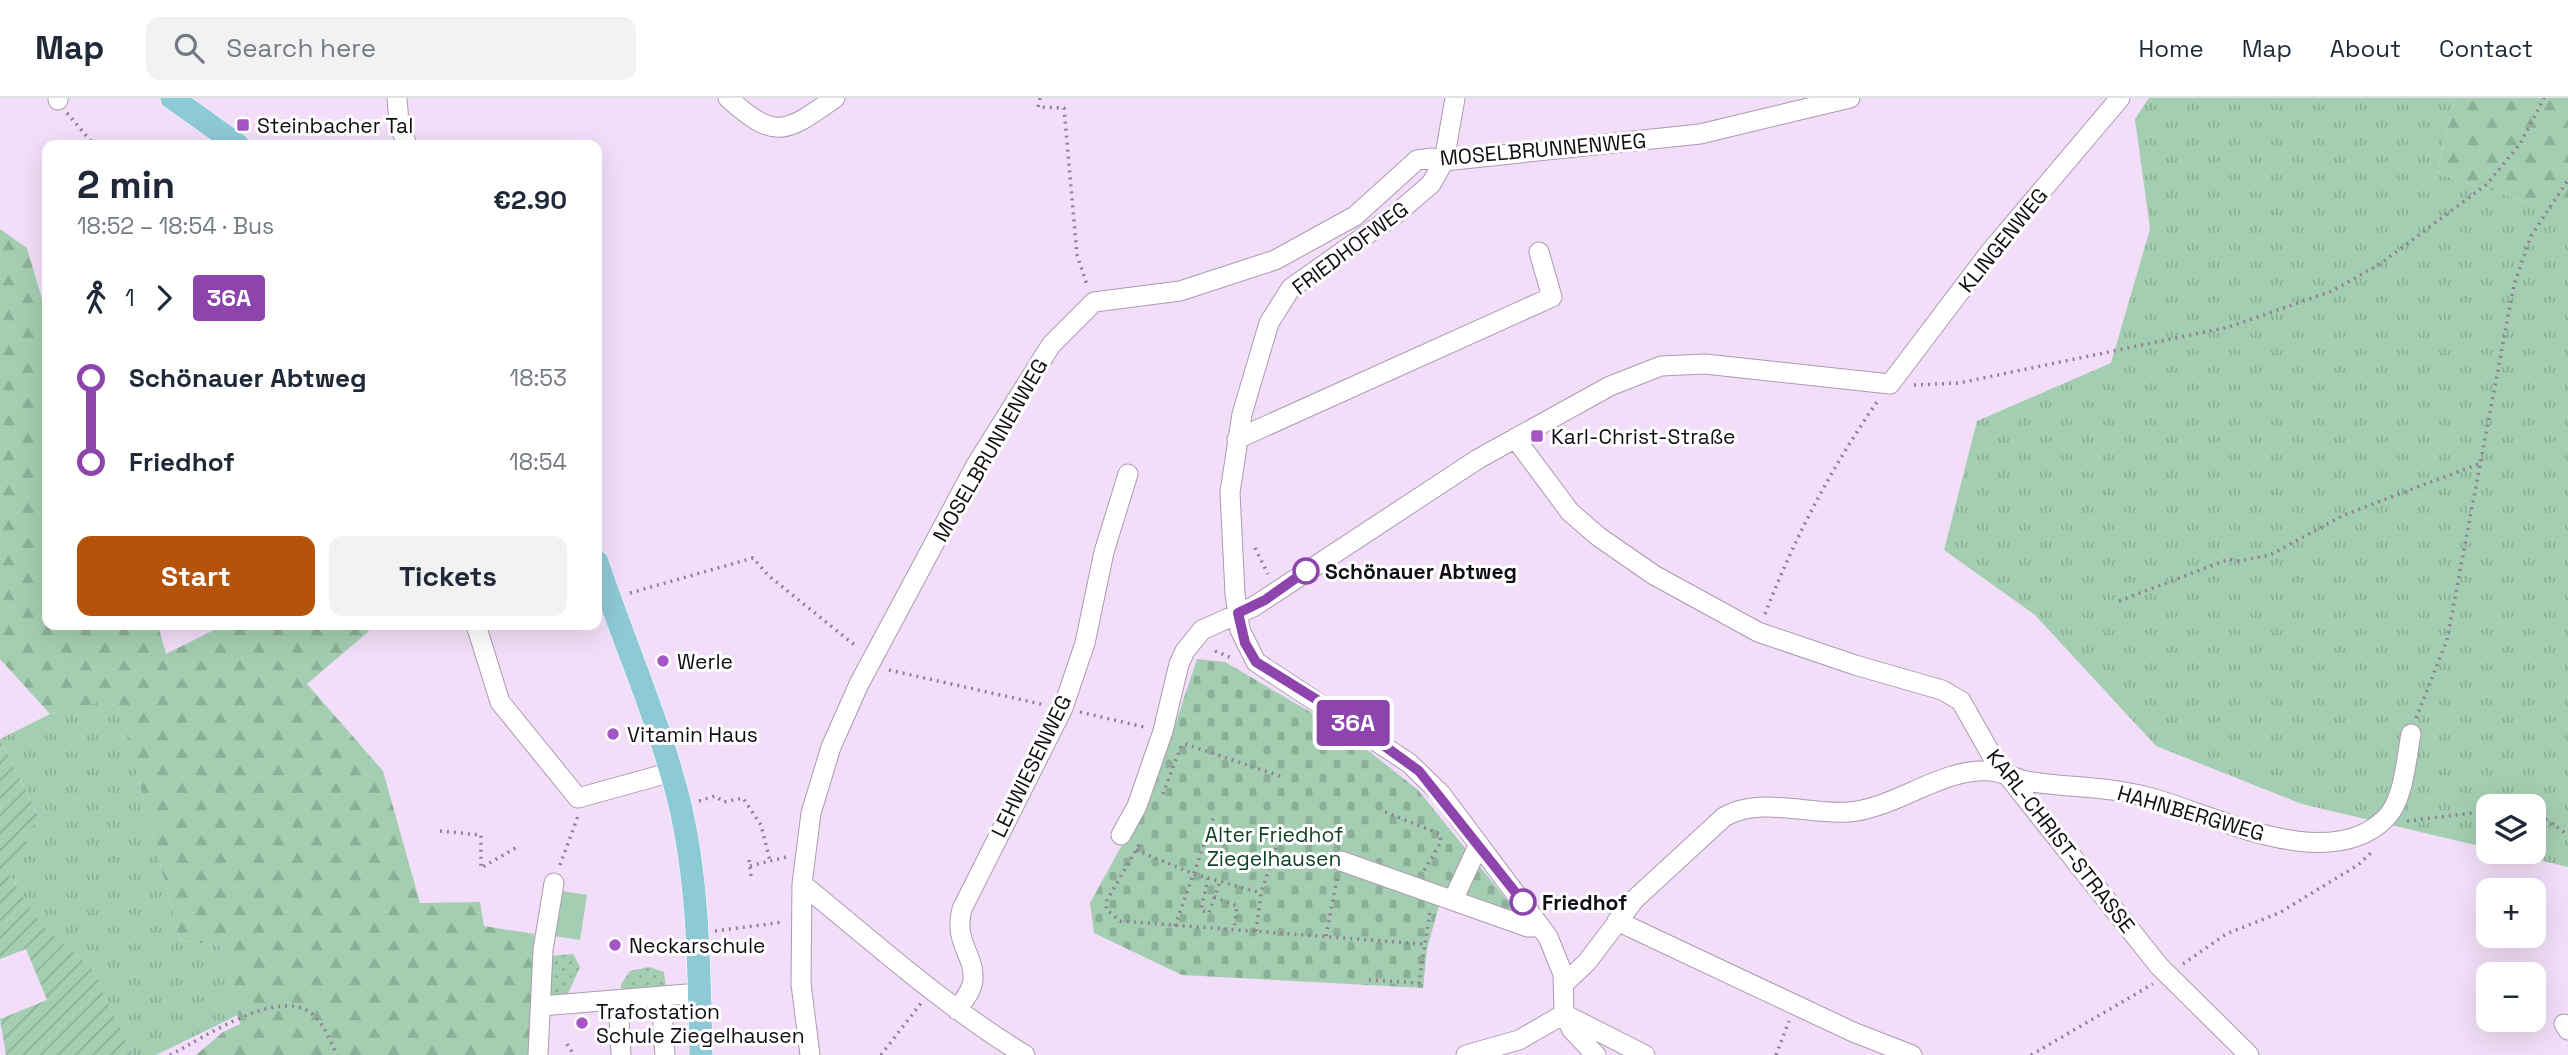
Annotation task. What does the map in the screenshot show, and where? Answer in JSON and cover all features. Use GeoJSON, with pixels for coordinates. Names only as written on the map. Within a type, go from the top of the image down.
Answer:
{"type":"FeatureCollection","features":[{"type":"Feature","properties":{"kind":"main road"},"geometry":{"type":"LineString","coordinates":[[172,98],[231,140]]}},
{"type":"Feature","properties":{"kind":"main road"},"geometry":{"type":"LineString","coordinates":[[602,576],[672,772],[680,807],[691,867],[701,1055]]}},
{"type":"Feature","properties":{"kind":"street"},"geometry":{"type":"LineString","coordinates":[[397,98],[399,123],[405,140]]}},
{"type":"Feature","properties":{"kind":"street"},"geometry":{"type":"LineString","coordinates":[[728,98],[761,125],[777,128],[804,120],[835,98]]}},
{"type":"Feature","properties":{"kind":"street"},"geometry":{"type":"LineString","coordinates":[[1444,161],[1455,98]]}},
{"type":"Feature","properties":{"kind":"street","name":"MOSELBRUNNENWEG"},"geometry":{"type":"LineString","coordinates":[[810,1055],[801,985],[802,884],[811,813],[831,747],[880,661],[1006,414],[1052,345],[1094,302],[1180,291],[1275,260],[1355,216],[1417,160],[1432,158],[1444,161],[1700,134],[1850,98]]}},
{"type":"Feature","properties":{"kind":"street","name":"KLINGENWEG"},"geometry":{"type":"LineString","coordinates":[[1890,384],[1990,252],[2120,98]]}},
{"type":"Feature","properties":{"kind":"street","name":"FRIEDHOFWEG"},"geometry":{"type":"LineString","coordinates":[[1444,161],[1431,184],[1416,199],[1291,288],[1269,323],[1237,439],[1230,492],[1238,613],[1245,643],[1256,662],[1409,762],[1441,794],[1541,927],[1556,953],[1564,984],[1564,1014]]}},
{"type":"Feature","properties":{"kind":"street"},"geometry":{"type":"LineString","coordinates":[[1237,439],[1552,297],[1539,252]]}},
{"type":"Feature","properties":{"kind":"street"},"geometry":{"type":"LineString","coordinates":[[1121,835],[1136,806],[1163,731],[1185,651],[1202,630],[1277,592],[1395,512],[1515,438],[1610,386],[1671,365],[1759,369],[1890,384]]}},
{"type":"Feature","properties":{"kind":"street","name":"KARL-CHRIST-STRASSE"},"geometry":{"type":"LineString","coordinates":[[1515,438],[1561,503],[1599,537],[1654,575],[1758,632],[1855,666],[1952,694],[1968,710],[1992,756],[2167,976],[2249,1055]]}},
{"type":"Feature","properties":{"kind":"street","name":"LEHWIESENWEG"},"geometry":{"type":"LineString","coordinates":[[957,1010],[973,981],[960,938],[962,909],[1063,708],[1084,643],[1104,552],[1128,474]]}},
{"type":"Feature","properties":{"kind":"street"},"geometry":{"type":"LineString","coordinates":[[478,630],[500,702],[578,798],[672,772]]}},
{"type":"Feature","properties":{"kind":"street"},"geometry":{"type":"LineString","coordinates":[[2384,820],[2395,801],[2411,734]]}},
{"type":"Feature","properties":{"kind":"street","name":"HAHNBERGWEG"},"geometry":{"type":"LineString","coordinates":[[1564,984],[1587,962],[1643,891],[1728,814],[1763,807],[1859,810],[1948,779],[1991,771],[2026,781],[2115,790],[2148,797],[2265,834],[2304,842],[2341,841],[2362,834],[2384,820]]}},
{"type":"Feature","properties":{"kind":"street"},"geometry":{"type":"LineString","coordinates":[[1453,900],[1479,844]]}},
{"type":"Feature","properties":{"kind":"street"},"geometry":{"type":"LineString","coordinates":[[1341,861],[1528,927],[1541,927]]}},
{"type":"Feature","properties":{"kind":"street"},"geometry":{"type":"LineString","coordinates":[[537,1055],[543,950],[554,883]]}},
{"type":"Feature","properties":{"kind":"street"},"geometry":{"type":"LineString","coordinates":[[802,884],[957,1010],[1025,1055]]}},
{"type":"Feature","properties":{"kind":"street"},"geometry":{"type":"LineString","coordinates":[[1618,921],[1853,1032],[1912,1055]]}},
{"type":"Feature","properties":{"kind":"street"},"geometry":{"type":"LineString","coordinates":[[541,1006],[699,993]]}},
{"type":"Feature","properties":{"kind":"street"},"geometry":{"type":"LineString","coordinates":[[661,996],[665,1055]]}},
{"type":"Feature","properties":{"kind":"street"},"geometry":{"type":"LineString","coordinates":[[618,1000],[621,1055]]}},
{"type":"Feature","properties":{"kind":"street"},"geometry":{"type":"LineString","coordinates":[[1466,1055],[1520,1040],[1564,1014]]}},
{"type":"Feature","properties":{"kind":"street"},"geometry":{"type":"LineString","coordinates":[[1564,1014],[1572,1030],[1596,1055]]}},
{"type":"Feature","properties":{"kind":"street"},"geometry":{"type":"LineString","coordinates":[[1564,1014],[1645,1055]]}},
{"type":"Feature","properties":{"kind":"path"},"geometry":{"type":"LineString","coordinates":[[1040,98],[1038,107],[1065,108],[1077,255],[1094,302]]}},
{"type":"Feature","properties":{"kind":"path"},"geometry":{"type":"LineString","coordinates":[[1758,632],[1781,573],[1839,458],[1890,384],[1959,383],[2229,327],[2332,291],[2380,264],[2487,184],[2520,144],[2544,98]]}},
{"type":"Feature","properties":{"kind":"path"},"geometry":{"type":"LineString","coordinates":[[58,99],[90,140]]}},
{"type":"Feature","properties":{"kind":"path"},"geometry":{"type":"LineString","coordinates":[[2411,734],[2447,640],[2503,339],[2522,257],[2531,236],[2568,180]]}},
{"type":"Feature","properties":{"kind":"path"},"geometry":{"type":"LineString","coordinates":[[2119,601],[2229,559],[2239,561],[2270,555],[2344,515],[2481,463]]}},
{"type":"Feature","properties":{"kind":"path"},"geometry":{"type":"LineString","coordinates":[[1255,548],[1277,592]]}},
{"type":"Feature","properties":{"kind":"path"},"geometry":{"type":"LineString","coordinates":[[622,596],[753,558],[769,576],[880,661],[883,668],[1051,706]]}},
{"type":"Feature","properties":{"kind":"path"},"geometry":{"type":"LineString","coordinates":[[1075,711],[1152,729]]}},
{"type":"Feature","properties":{"kind":"path"},"geometry":{"type":"LineString","coordinates":[[1162,797],[1181,746],[1185,744],[1283,777]]}},
{"type":"Feature","properties":{"kind":"path"},"geometry":{"type":"LineString","coordinates":[[680,807],[715,796],[724,802],[743,798],[761,825],[770,861]]}},
{"type":"Feature","properties":{"kind":"path"},"geometry":{"type":"LineString","coordinates":[[554,883],[579,811],[578,798]]}},
{"type":"Feature","properties":{"kind":"path"},"geometry":{"type":"LineString","coordinates":[[1369,980],[1419,983],[1426,890],[1425,867],[1441,842],[1440,834],[1385,811]]}},
{"type":"Feature","properties":{"kind":"path"},"geometry":{"type":"LineString","coordinates":[[2031,1055],[2167,976],[2222,936],[2266,920],[2366,860],[2373,850],[2384,820],[2402,822],[2476,813]]}},
{"type":"Feature","properties":{"kind":"path"},"geometry":{"type":"LineString","coordinates":[[1175,926],[1214,816]]}},
{"type":"Feature","properties":{"kind":"path"},"geometry":{"type":"LineString","coordinates":[[2546,819],[2568,835]]}},
{"type":"Feature","properties":{"kind":"path"},"geometry":{"type":"LineString","coordinates":[[440,831],[481,835],[481,868],[517,847]]}},
{"type":"Feature","properties":{"kind":"path"},"geometry":{"type":"LineString","coordinates":[[1256,931],[1261,892],[1279,839]]}},
{"type":"Feature","properties":{"kind":"path"},"geometry":{"type":"LineString","coordinates":[[1140,842],[1107,900],[1107,909],[1120,921],[1423,944]]}},
{"type":"Feature","properties":{"kind":"path"},"geometry":{"type":"LineString","coordinates":[[1136,850],[1194,874],[1261,892]]}},
{"type":"Feature","properties":{"kind":"path"},"geometry":{"type":"LineString","coordinates":[[750,866],[805,853]]}},
{"type":"Feature","properties":{"kind":"path"},"geometry":{"type":"LineString","coordinates":[[748,860],[751,876]]}},
{"type":"Feature","properties":{"kind":"path"},"geometry":{"type":"LineString","coordinates":[[1326,936],[1341,861]]}},
{"type":"Feature","properties":{"kind":"path"},"geometry":{"type":"LineString","coordinates":[[1208,877],[1201,909],[1209,913],[1220,881]]}},
{"type":"Feature","properties":{"kind":"path"},"geometry":{"type":"LineString","coordinates":[[1214,897],[1237,906],[1234,930]]}},
{"type":"Feature","properties":{"kind":"path"},"geometry":{"type":"LineString","coordinates":[[696,934],[800,920]]}},
{"type":"Feature","properties":{"kind":"path"},"geometry":{"type":"LineString","coordinates":[[881,1055],[920,1004]]}},
{"type":"Feature","properties":{"kind":"path"},"geometry":{"type":"LineString","coordinates":[[170,1055],[257,1011],[288,1005],[302,1007],[312,1014],[322,1025],[337,1055]]}},
{"type":"Feature","properties":{"kind":"path"},"geometry":{"type":"LineString","coordinates":[[567,1044],[574,1055]]}},
{"type":"Feature","properties":{"kind":"green space"},"geometry":{"type":"Polygon","coordinates":[[[2149,98],[2454,98],[2437,173],[2568,215],[2568,867],[2546,862],[2546,794],[2476,794],[2476,845],[2302,804],[2156,746],[2035,615],[1944,550],[1977,421],[2111,363],[2150,229],[2135,119],[2149,98]]]}},
{"type":"Feature","properties":{"kind":"green space"},"geometry":{"type":"Polygon","coordinates":[[[2454,98],[2568,98],[2568,215],[2437,173],[2454,98]]]}},
{"type":"Feature","properties":{"kind":"green space"},"geometry":{"type":"Polygon","coordinates":[[[0,229],[27,248],[42,299],[42,630],[159,630],[166,654],[214,630],[368,630],[307,684],[383,771],[420,903],[480,902],[484,926],[534,934],[532,1055],[196,1055],[223,1032],[240,1024],[220,946],[180,940],[117,698],[50,714],[0,659],[0,229]]]}},
{"type":"Feature","properties":{"kind":"green space","name":"Alter Friedhof Ziegelhausen"},"geometry":{"type":"Polygon","coordinates":[[[1197,659],[1225,662],[1346,733],[1418,790],[1524,921],[1443,891],[1427,949],[1423,988],[1182,975],[1094,933],[1090,903],[1155,785],[1197,659]]]}},
{"type":"Feature","properties":{"kind":"green space"},"geometry":{"type":"Polygon","coordinates":[[[117,697],[180,940],[220,946],[238,1015],[156,1055],[133,1055],[91,967],[42,925],[4,866],[22,830],[41,821],[0,739],[50,714],[117,697]]]}},
{"type":"Feature","properties":{"kind":"green space"},"geometry":{"type":"Polygon","coordinates":[[[0,739],[41,821],[22,830],[31,854],[4,866],[42,925],[91,967],[133,1055],[6,1055],[0,1019],[47,1000],[26,949],[0,959],[0,739]]]}},
{"type":"Feature","properties":{"kind":"green space"},"geometry":{"type":"Polygon","coordinates":[[[562,891],[587,895],[580,940],[554,936],[562,891]]]}},
{"type":"Feature","properties":{"kind":"green space"},"geometry":{"type":"Polygon","coordinates":[[[573,954],[580,967],[567,996],[549,998],[550,956],[573,954]]]}},
{"type":"Feature","properties":{"kind":"green space"},"geometry":{"type":"Polygon","coordinates":[[[649,967],[664,972],[666,989],[621,992],[621,984],[630,971],[649,967]]]}},
{"type":"Feature","properties":{"kind":"bus line","name":"36A"},"geometry":{"type":"LineString","coordinates":[[1306,571],[1265,600],[1238,613],[1240,630],[1250,653],[1256,662],[1271,673],[1343,716],[1419,771],[1441,794],[1523,902]]}},
{"type":"Feature","properties":{"kind":"place","name":"Steinbacher Tal"},"geometry":{"type":"Point","coordinates":[243,125]}},
{"type":"Feature","properties":{"kind":"place","name":"Karl-Christ-Straße"},"geometry":{"type":"Point","coordinates":[1537,436]}},
{"type":"Feature","properties":{"kind":"place","name":"Schönauer Abtweg"},"geometry":{"type":"Point","coordinates":[1306,571]}},
{"type":"Feature","properties":{"kind":"place","name":"Werle"},"geometry":{"type":"Point","coordinates":[663,661]}},
{"type":"Feature","properties":{"kind":"place","name":"Vitamin Haus"},"geometry":{"type":"Point","coordinates":[613,734]}},
{"type":"Feature","properties":{"kind":"place","name":"Friedhof"},"geometry":{"type":"Point","coordinates":[1523,902]}},
{"type":"Feature","properties":{"kind":"place","name":"Neckarschule"},"geometry":{"type":"Point","coordinates":[615,945]}},
{"type":"Feature","properties":{"kind":"place","name":"Trafostation Schule Ziegelhausen"},"geometry":{"type":"Point","coordinates":[582,1023]}}]}
